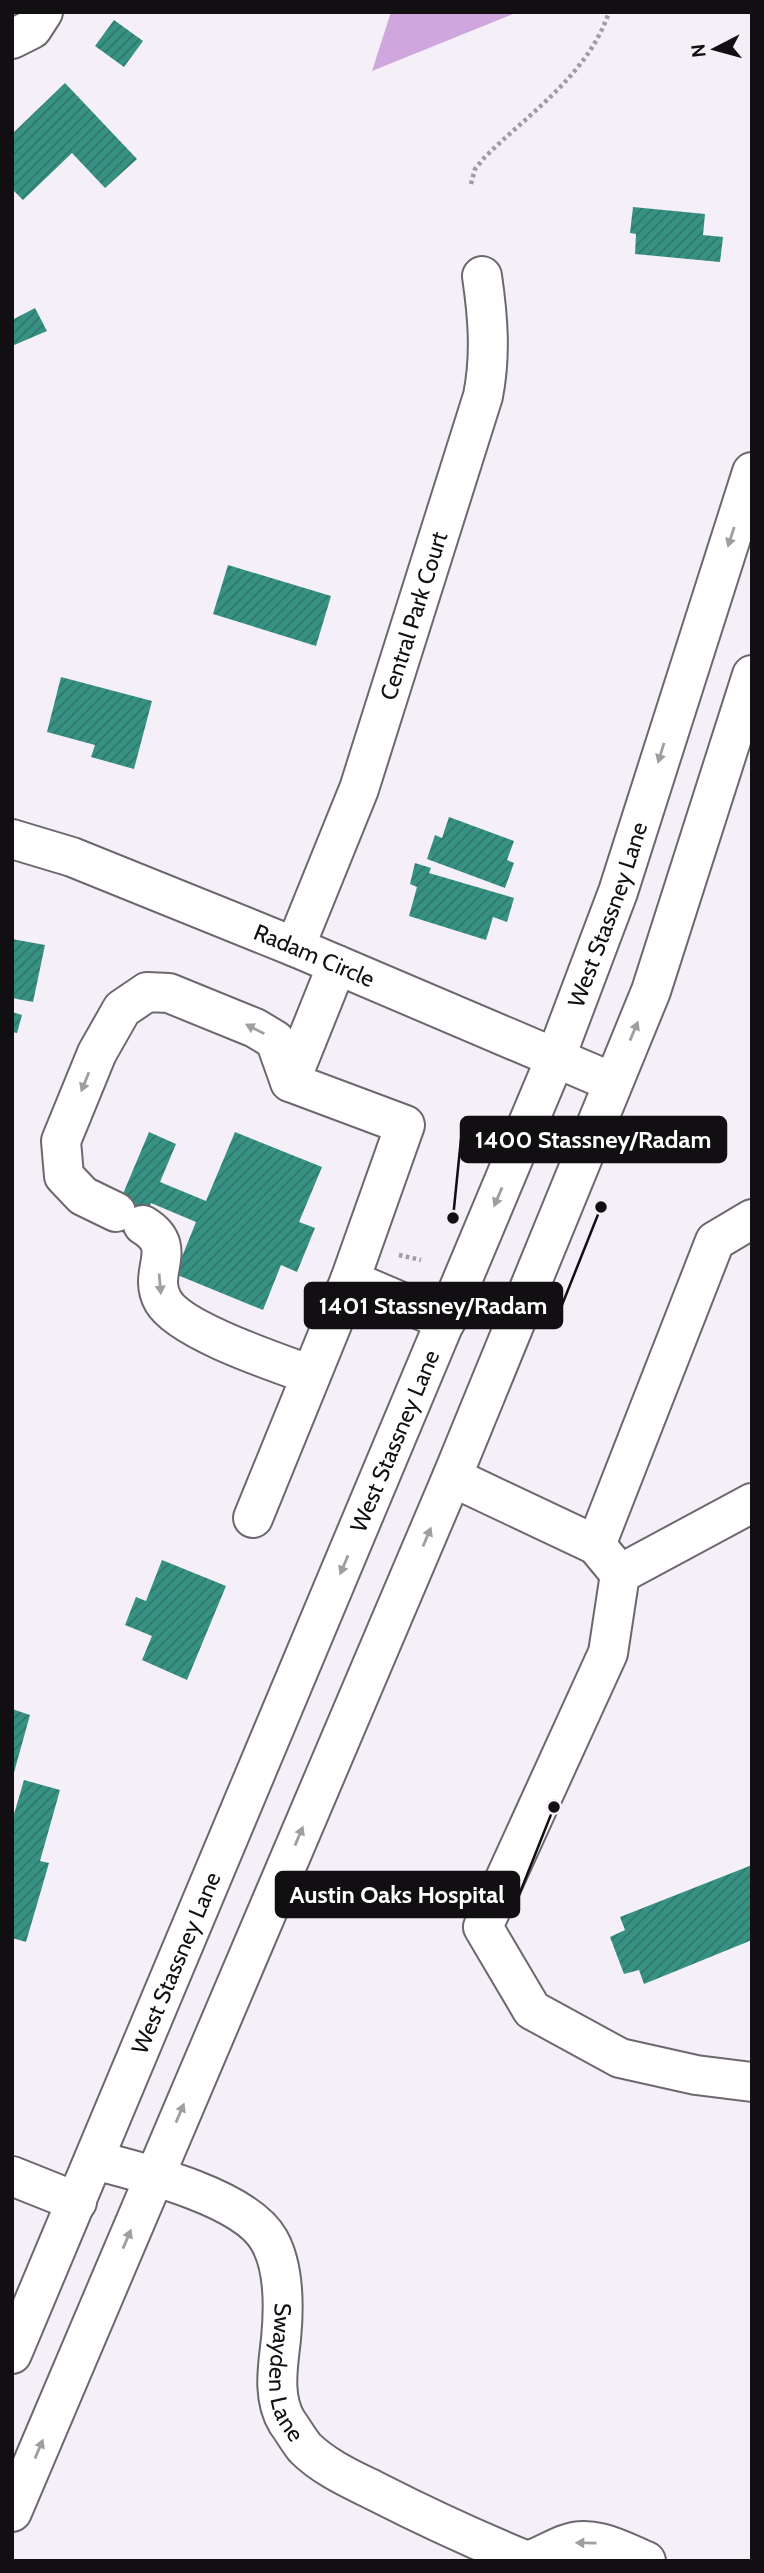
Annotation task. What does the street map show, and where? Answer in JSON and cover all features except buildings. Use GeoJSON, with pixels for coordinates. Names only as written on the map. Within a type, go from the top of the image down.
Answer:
{"type":"FeatureCollection","features":[{"type":"Feature","properties":{"kind":"main road"},"geometry":{"type":"LineString","coordinates":[[12,40],[32,29],[43,12]]}},
{"type":"Feature","properties":{"kind":"main road","name":"Central Park Court"},"geometry":{"type":"LineString","coordinates":[[295,947],[359,789],[483,397],[489,353],[482,276]]}},
{"type":"Feature","properties":{"kind":"main road","name":"West Stassney Lane"},"geometry":{"type":"LineString","coordinates":[[12,2354],[555,1059],[618,892],[752,472]]}},
{"type":"Feature","properties":{"kind":"main road"},"geometry":{"type":"LineString","coordinates":[[12,2512],[153,2175],[453,1477],[651,991],[752,675]]}},
{"type":"Feature","properties":{"kind":"main road","name":"Radam Circle"},"geometry":{"type":"LineString","coordinates":[[12,839],[72,857],[295,947],[612,1082]]}},
{"type":"Feature","properties":{"kind":"main road"},"geometry":{"type":"LineString","coordinates":[[290,1082],[337,965]]}},
{"type":"Feature","properties":{"kind":"main road"},"geometry":{"type":"LineString","coordinates":[[253,1518],[350,1280],[404,1125],[290,1082],[275,1040],[255,1028],[169,993],[147,992],[122,1009],[97,1053],[61,1141],[64,1176],[83,1196],[157,1234],[162,1245],[159,1286],[163,1301],[173,1312],[227,1345],[311,1375]]}},
{"type":"Feature","properties":{"kind":"main road"},"geometry":{"type":"LineString","coordinates":[[752,1219],[715,1241],[608,1559],[608,1653],[483,1927],[532,2010],[620,2058],[696,2075],[752,2082]]}},
{"type":"Feature","properties":{"kind":"main road"},"geometry":{"type":"LineString","coordinates":[[350,1280],[446,1321]]}},
{"type":"Feature","properties":{"kind":"main road"},"geometry":{"type":"LineString","coordinates":[[453,1477],[608,1559],[752,1503]]}},
{"type":"Feature","properties":{"kind":"main road","name":"Swayden Lane"},"geometry":{"type":"LineString","coordinates":[[94,2160],[153,2175],[231,2206],[252,2220],[270,2241],[280,2277],[283,2313],[277,2391],[285,2419],[305,2448],[337,2472],[423,2516],[527,2561],[545,2557],[569,2543],[587,2541],[646,2561]]}},
{"type":"Feature","properties":{"kind":"main road"},"geometry":{"type":"LineString","coordinates":[[12,2176],[77,2202]]}},
{"type":"Feature","properties":{"kind":"path"},"geometry":{"type":"LineString","coordinates":[[471,184],[475,169],[484,158],[550,97],[581,63],[600,36],[609,12]]}},
{"type":"Feature","properties":{"kind":"path"},"geometry":{"type":"LineString","coordinates":[[389,1260],[400,1254],[421,1260]]}},
{"type":"Feature","properties":{"kind":"shaded area"},"geometry":{"type":"Polygon","coordinates":[[[391,12],[518,12],[372,71],[391,12]]]}},
{"type":"Feature","properties":{"kind":"place","name":"1401 Stassney/Radam"},"geometry":{"type":"Point","coordinates":[601,1207]}},
{"type":"Feature","properties":{"kind":"place","name":"1400 Stassney/Radam"},"geometry":{"type":"Point","coordinates":[453,1218]}},
{"type":"Feature","properties":{"kind":"place","name":"Austin Oaks Hospital"},"geometry":{"type":"Point","coordinates":[554,1807]}}]}
